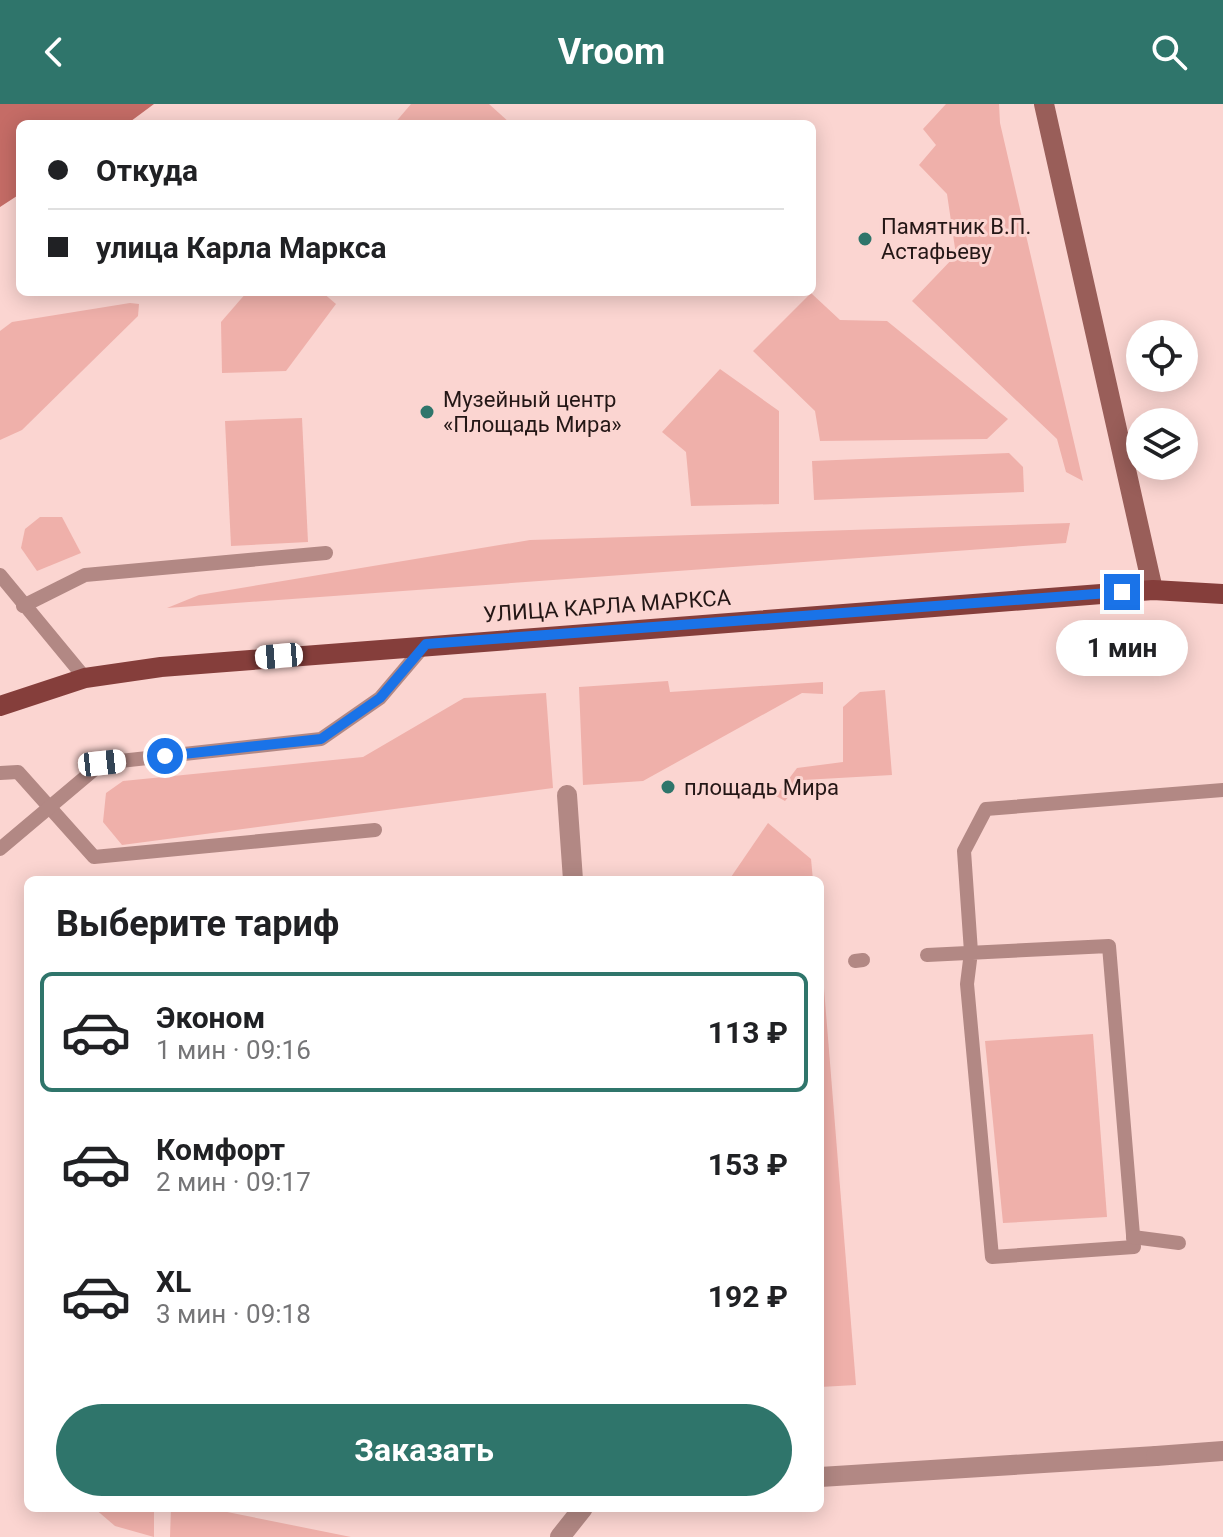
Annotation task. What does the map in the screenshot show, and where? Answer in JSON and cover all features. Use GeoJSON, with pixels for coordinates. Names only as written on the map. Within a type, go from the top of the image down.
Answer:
{"type":"FeatureCollection","features":[{"type":"Feature","properties":{"kind":"main road"},"geometry":{"type":"LineString","coordinates":[[1044,104],[1153,590]]}},
{"type":"Feature","properties":{"kind":"main road","name":"УЛИЦА КАРЛА МАРКСА"},"geometry":{"type":"LineString","coordinates":[[0,706],[85,678],[161,667],[426,644],[1153,590],[1223,594]]}},
{"type":"Feature","properties":{"kind":"street"},"geometry":{"type":"LineString","coordinates":[[567,795],[573,876]]}},
{"type":"Feature","properties":{"kind":"street"},"geometry":{"type":"LineString","coordinates":[[824,1477],[1223,1451]]}},
{"type":"Feature","properties":{"kind":"street"},"geometry":{"type":"LineString","coordinates":[[560,1537],[580,1512]]}},
{"type":"Feature","properties":{"kind":"lane"},"geometry":{"type":"LineString","coordinates":[[23,606],[85,575],[326,553]]}},
{"type":"Feature","properties":{"kind":"lane"},"geometry":{"type":"LineString","coordinates":[[0,575],[85,678]]}},
{"type":"Feature","properties":{"kind":"lane"},"geometry":{"type":"LineString","coordinates":[[0,849],[102,763],[321,739],[380,698],[426,644]]}},
{"type":"Feature","properties":{"kind":"lane"},"geometry":{"type":"LineString","coordinates":[[0,773],[18,772],[94,857],[375,830]]}},
{"type":"Feature","properties":{"kind":"lane"},"geometry":{"type":"LineString","coordinates":[[927,955],[971,952],[1109,946],[1134,1247],[992,1257],[967,984],[971,952],[964,851],[986,809],[1223,790]]}},
{"type":"Feature","properties":{"kind":"lane"},"geometry":{"type":"LineString","coordinates":[[1133,1237],[1179,1243]]}},
{"type":"Feature","properties":{"kind":"shaded area"},"geometry":{"type":"Polygon","coordinates":[[[0,104],[154,104],[132,120],[16,120],[16,197],[0,207],[0,104]]]}},
{"type":"Feature","properties":{"kind":"shaded area"},"geometry":{"type":"Polygon","coordinates":[[[411,104],[489,104],[507,120],[397,120],[411,104]]]}},
{"type":"Feature","properties":{"kind":"shaded area"},"geometry":{"type":"Polygon","coordinates":[[[946,104],[999,104],[1000,123],[1083,481],[1066,472],[1057,439],[912,301],[956,255],[947,194],[919,165],[936,145],[923,129],[946,104]]]}},
{"type":"Feature","properties":{"kind":"shaded area"},"geometry":{"type":"Polygon","coordinates":[[[244,296],[327,296],[336,304],[286,371],[222,373],[221,322],[244,296]]]}},
{"type":"Feature","properties":{"kind":"shaded area"},"geometry":{"type":"Polygon","coordinates":[[[808,296],[814,296],[840,320],[887,321],[1008,419],[987,439],[820,441],[815,411],[753,351],[808,296]]]}},
{"type":"Feature","properties":{"kind":"shaded area"},"geometry":{"type":"Polygon","coordinates":[[[139,304],[138,316],[22,430],[0,440],[0,331],[12,322],[139,304]]]}},
{"type":"Feature","properties":{"kind":"shaded area"},"geometry":{"type":"Polygon","coordinates":[[[720,369],[779,411],[779,504],[691,506],[686,452],[662,432],[720,369]]]}},
{"type":"Feature","properties":{"kind":"shaded area"},"geometry":{"type":"Polygon","coordinates":[[[302,418],[308,542],[231,546],[225,421],[302,418]]]}},
{"type":"Feature","properties":{"kind":"shaded area"},"geometry":{"type":"Polygon","coordinates":[[[1009,453],[1023,467],[1024,492],[814,500],[812,461],[1009,453]]]}},
{"type":"Feature","properties":{"kind":"shaded area"},"geometry":{"type":"Polygon","coordinates":[[[40,517],[62,517],[81,553],[37,571],[21,548],[25,529],[40,517]]]}},
{"type":"Feature","properties":{"kind":"shaded area"},"geometry":{"type":"Polygon","coordinates":[[[1070,523],[1066,543],[167,608],[199,595],[530,540],[1070,523]]]}},
{"type":"Feature","properties":{"kind":"shaded area"},"geometry":{"type":"Polygon","coordinates":[[[668,681],[670,692],[823,682],[823,694],[802,693],[643,781],[583,785],[579,687],[668,681]]]}},
{"type":"Feature","properties":{"kind":"shaded area"},"geometry":{"type":"Polygon","coordinates":[[[885,690],[892,775],[803,780],[785,801],[776,796],[797,768],[843,762],[843,707],[860,692],[885,690]]]}},
{"type":"Feature","properties":{"kind":"shaded area"},"geometry":{"type":"Polygon","coordinates":[[[546,693],[553,788],[122,845],[103,822],[106,793],[123,781],[363,757],[464,698],[546,693]]]}},
{"type":"Feature","properties":{"kind":"shaded area"},"geometry":{"type":"Polygon","coordinates":[[[768,823],[811,859],[813,876],[732,876],[768,823]]]}},
{"type":"Feature","properties":{"kind":"shaded area"},"geometry":{"type":"Polygon","coordinates":[[[824,989],[856,1385],[824,1387],[824,989]]]}},
{"type":"Feature","properties":{"kind":"shaded area"},"geometry":{"type":"Polygon","coordinates":[[[1093,1034],[1107,1217],[1003,1223],[985,1041],[1093,1034]]]}},
{"type":"Feature","properties":{"kind":"shaded area"},"geometry":{"type":"Polygon","coordinates":[[[99,1512],[154,1512],[154,1537],[115,1526],[99,1512]]]}},
{"type":"Feature","properties":{"kind":"shaded area"},"geometry":{"type":"Polygon","coordinates":[[[171,1512],[227,1512],[351,1537],[170,1537],[171,1512]]]}},
{"type":"Feature","properties":{"kind":"place","name":"Памятник В.П. Астафьеву"},"geometry":{"type":"Point","coordinates":[865,239]}},
{"type":"Feature","properties":{"kind":"place","name":"Музейный центр «Площадь Мира»"},"geometry":{"type":"Point","coordinates":[427,412]}},
{"type":"Feature","properties":{"kind":"place","name":"площадь Мира"},"geometry":{"type":"Point","coordinates":[668,787]}},
{"type":"Feature","properties":{"kind":"route"},"geometry":{"type":"LineString","coordinates":[[165,756],[321,739],[380,698],[426,644],[1122,592]]}}]}
